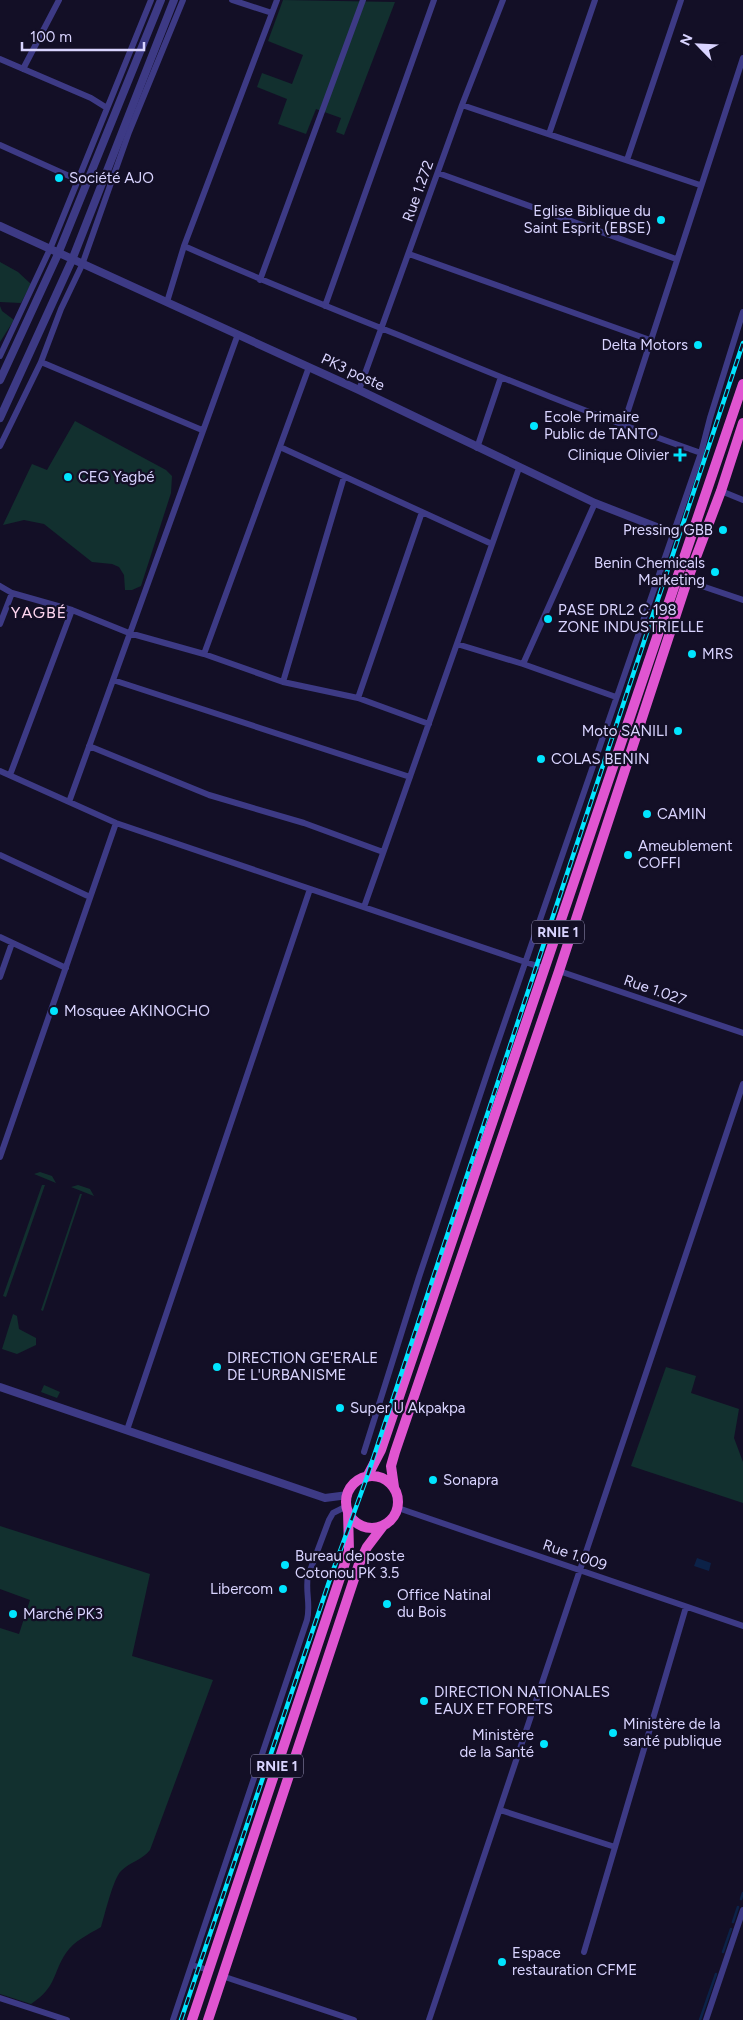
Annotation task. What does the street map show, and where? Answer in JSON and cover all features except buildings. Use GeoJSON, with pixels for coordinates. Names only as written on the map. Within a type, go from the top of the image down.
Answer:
{"type":"FeatureCollection","features":[{"type":"Feature","properties":{"kind":"highway","name":"RNIE 1"},"geometry":{"type":"LineString","coordinates":[[192,2020],[349,1551],[348,1495],[354,1484],[367,1477],[382,1450],[743,384]]}},
{"type":"Feature","properties":{"kind":"highway","name":"RNIE 1"},"geometry":{"type":"LineString","coordinates":[[208,2020],[360,1564],[367,1547],[383,1526],[393,1519],[398,1508],[398,1497],[394,1487],[391,1466],[395,1452],[559,971],[687,582],[721,491],[743,423]]}},
{"type":"Feature","properties":{"kind":"highway"},"geometry":{"type":"LineString","coordinates":[[367,1477],[382,1478],[394,1487]]}},
{"type":"Feature","properties":{"kind":"highway"},"geometry":{"type":"LineString","coordinates":[[347,1508],[354,1521],[364,1527],[375,1528],[383,1526]]}},
{"type":"Feature","properties":{"kind":"street"},"geometry":{"type":"LineString","coordinates":[[23,69],[59,0]]}},
{"type":"Feature","properties":{"kind":"street"},"geometry":{"type":"LineString","coordinates":[[0,356],[50,249],[151,0]]}},
{"type":"Feature","properties":{"kind":"street"},"geometry":{"type":"LineString","coordinates":[[0,380],[58,254],[162,0]]}},
{"type":"Feature","properties":{"kind":"street"},"geometry":{"type":"LineString","coordinates":[[0,418],[72,260],[174,0]]}},
{"type":"Feature","properties":{"kind":"street"},"geometry":{"type":"LineString","coordinates":[[0,446],[41,362],[61,309],[82,265],[129,132],[183,0]]}},
{"type":"Feature","properties":{"kind":"street"},"geometry":{"type":"LineString","coordinates":[[232,0],[272,13]]}},
{"type":"Feature","properties":{"kind":"street"},"geometry":{"type":"LineString","coordinates":[[167,302],[184,246],[277,0]]}},
{"type":"Feature","properties":{"kind":"street"},"geometry":{"type":"LineString","coordinates":[[260,280],[363,0]]}},
{"type":"Feature","properties":{"kind":"street"},"geometry":{"type":"LineString","coordinates":[[325,306],[434,0]]}},
{"type":"Feature","properties":{"kind":"street","name":"Rue 1.272"},"geometry":{"type":"LineString","coordinates":[[359,390],[462,105],[503,0]]}},
{"type":"Feature","properties":{"kind":"street"},"geometry":{"type":"LineString","coordinates":[[548,134],[595,0]]}},
{"type":"Feature","properties":{"kind":"street"},"geometry":{"type":"LineString","coordinates":[[627,160],[681,0]]}},
{"type":"Feature","properties":{"kind":"street"},"geometry":{"type":"LineString","coordinates":[[623,426],[700,185],[742,66],[743,58]]}},
{"type":"Feature","properties":{"kind":"street"},"geometry":{"type":"LineString","coordinates":[[0,59],[92,98],[106,108]]}},
{"type":"Feature","properties":{"kind":"street"},"geometry":{"type":"LineString","coordinates":[[462,105],[700,185]]}},
{"type":"Feature","properties":{"kind":"street"},"geometry":{"type":"LineString","coordinates":[[0,144],[78,180]]}},
{"type":"Feature","properties":{"kind":"street"},"geometry":{"type":"LineString","coordinates":[[438,173],[676,259]]}},
{"type":"Feature","properties":{"kind":"street","name":"PK3 poste"},"geometry":{"type":"LineString","coordinates":[[0,226],[359,390],[476,448],[595,503],[672,533],[680,528],[693,532]]}},
{"type":"Feature","properties":{"kind":"street"},"geometry":{"type":"LineString","coordinates":[[184,246],[260,280],[623,426],[701,453]]}},
{"type":"Feature","properties":{"kind":"street"},"geometry":{"type":"LineString","coordinates":[[409,254],[650,340]]}},
{"type":"Feature","properties":{"kind":"street"},"geometry":{"type":"LineString","coordinates":[[364,1452],[422,1268],[672,533],[701,453],[743,312]]}},
{"type":"Feature","properties":{"kind":"street"},"geometry":{"type":"LineString","coordinates":[[69,802],[238,334]]}},
{"type":"Feature","properties":{"kind":"street"},"geometry":{"type":"LineString","coordinates":[[41,362],[202,430]]}},
{"type":"Feature","properties":{"kind":"street"},"geometry":{"type":"LineString","coordinates":[[204,654],[309,367]]}},
{"type":"Feature","properties":{"kind":"street"},"geometry":{"type":"LineString","coordinates":[[476,448],[501,377]]}},
{"type":"Feature","properties":{"kind":"street"},"geometry":{"type":"LineString","coordinates":[[280,447],[492,544]]}},
{"type":"Feature","properties":{"kind":"street"},"geometry":{"type":"LineString","coordinates":[[364,907],[520,468]]}},
{"type":"Feature","properties":{"kind":"street"},"geometry":{"type":"LineString","coordinates":[[283,682],[344,477]]}},
{"type":"Feature","properties":{"kind":"street"},"geometry":{"type":"LineString","coordinates":[[721,491],[743,500]]}},
{"type":"Feature","properties":{"kind":"street"},"geometry":{"type":"LineString","coordinates":[[523,664],[595,503]]}},
{"type":"Feature","properties":{"kind":"street"},"geometry":{"type":"LineString","coordinates":[[358,698],[422,512]]}},
{"type":"Feature","properties":{"kind":"street"},"geometry":{"type":"LineString","coordinates":[[687,582],[743,600]]}},
{"type":"Feature","properties":{"kind":"street"},"geometry":{"type":"LineString","coordinates":[[0,586],[12,593],[72,610],[129,633],[204,654],[283,682],[358,698],[429,724]]}},
{"type":"Feature","properties":{"kind":"street"},"geometry":{"type":"LineString","coordinates":[[0,624],[12,593]]}},
{"type":"Feature","properties":{"kind":"street"},"geometry":{"type":"LineString","coordinates":[[10,775],[72,610]]}},
{"type":"Feature","properties":{"kind":"street"},"geometry":{"type":"LineString","coordinates":[[457,644],[523,664],[616,697]]}},
{"type":"Feature","properties":{"kind":"street"},"geometry":{"type":"LineString","coordinates":[[113,680],[410,777]]}},
{"type":"Feature","properties":{"kind":"street"},"geometry":{"type":"LineString","coordinates":[[89,746],[208,795],[304,823],[383,852]]}},
{"type":"Feature","properties":{"kind":"street"},"geometry":{"type":"LineString","coordinates":[[0,771],[116,823],[546,969]]}},
{"type":"Feature","properties":{"kind":"street"},"geometry":{"type":"LineString","coordinates":[[0,1157],[116,823]]}},
{"type":"Feature","properties":{"kind":"street"},"geometry":{"type":"LineString","coordinates":[[0,854],[90,897]]}},
{"type":"Feature","properties":{"kind":"street"},"geometry":{"type":"LineString","coordinates":[[127,1430],[310,889]]}},
{"type":"Feature","properties":{"kind":"street"},"geometry":{"type":"LineString","coordinates":[[0,937],[66,968]]}},
{"type":"Feature","properties":{"kind":"street"},"geometry":{"type":"LineString","coordinates":[[0,977],[12,943]]}},
{"type":"Feature","properties":{"kind":"street","name":"Rue 1.027"},"geometry":{"type":"LineString","coordinates":[[559,971],[743,1033]]}},
{"type":"Feature","properties":{"kind":"street"},"geometry":{"type":"LineString","coordinates":[[429,2020],[743,1084]]}},
{"type":"Feature","properties":{"kind":"street"},"geometry":{"type":"LineString","coordinates":[[0,1387],[325,1498],[348,1495]]}},
{"type":"Feature","properties":{"kind":"street"},"geometry":{"type":"LineString","coordinates":[[173,2020],[307,1620],[309,1603],[307,1591],[308,1576],[333,1513],[347,1508]]}},
{"type":"Feature","properties":{"kind":"street","name":"Rue 1.009"},"geometry":{"type":"LineString","coordinates":[[398,1508],[743,1626]]}},
{"type":"Feature","properties":{"kind":"street"},"geometry":{"type":"LineString","coordinates":[[584,1952],[686,1606]]}},
{"type":"Feature","properties":{"kind":"street"},"geometry":{"type":"LineString","coordinates":[[500,1810],[615,1847]]}},
{"type":"Feature","properties":{"kind":"street"},"geometry":{"type":"LineString","coordinates":[[706,2020],[743,1910]]}},
{"type":"Feature","properties":{"kind":"street"},"geometry":{"type":"LineString","coordinates":[[192,1965],[208,1970]]}},
{"type":"Feature","properties":{"kind":"street"},"geometry":{"type":"LineString","coordinates":[[222,1976],[354,2020]]}},
{"type":"Feature","properties":{"kind":"street"},"geometry":{"type":"LineString","coordinates":[[0,1998],[67,2020]]}},
{"type":"Feature","properties":{"kind":"green space"},"geometry":{"type":"Polygon","coordinates":[[[283,0],[395,2],[344,135],[336,132],[341,118],[316,109],[306,134],[278,124],[287,99],[257,87],[262,73],[292,84],[303,55],[268,41],[283,0]]]}},
{"type":"Feature","properties":{"kind":"green space"},"geometry":{"type":"Polygon","coordinates":[[[0,262],[18,272],[31,284],[21,303],[0,302],[0,262]]]}},
{"type":"Feature","properties":{"kind":"green space"},"geometry":{"type":"Polygon","coordinates":[[[0,306],[2,311],[14,320],[0,342],[0,306]]]}},
{"type":"Feature","properties":{"kind":"green space"},"geometry":{"type":"Polygon","coordinates":[[[75,421],[166,470],[172,476],[171,493],[141,586],[132,590],[125,590],[124,575],[119,567],[112,564],[92,562],[44,524],[24,520],[3,525],[32,464],[47,470],[75,421]]]}},
{"type":"Feature","properties":{"kind":"green space"},"geometry":{"type":"Polygon","coordinates":[[[40,1172],[52,1176],[56,1183],[34,1174],[40,1172]]]}},
{"type":"Feature","properties":{"kind":"green space"},"geometry":{"type":"Polygon","coordinates":[[[42,1185],[45,1185],[6,1297],[3,1296],[42,1185]]]}},
{"type":"Feature","properties":{"kind":"green space"},"geometry":{"type":"Polygon","coordinates":[[[78,1185],[90,1189],[94,1196],[71,1187],[78,1185]]]}},
{"type":"Feature","properties":{"kind":"green space"},"geometry":{"type":"Polygon","coordinates":[[[80,1194],[82,1194],[43,1311],[41,1310],[80,1194]]]}},
{"type":"Feature","properties":{"kind":"green space"},"geometry":{"type":"Polygon","coordinates":[[[13,1314],[17,1316],[19,1329],[36,1338],[36,1345],[17,1354],[2,1349],[13,1314]]]}},
{"type":"Feature","properties":{"kind":"green space"},"geometry":{"type":"Polygon","coordinates":[[[666,1367],[696,1376],[691,1393],[739,1409],[734,1438],[743,1462],[743,1503],[631,1466],[666,1367]]]}},
{"type":"Feature","properties":{"kind":"green space"},"geometry":{"type":"Polygon","coordinates":[[[44,1385],[60,1392],[57,1398],[41,1392],[44,1385]]]}},
{"type":"Feature","properties":{"kind":"green space"},"geometry":{"type":"Polygon","coordinates":[[[0,1526],[150,1574],[132,1656],[213,1680],[150,1850],[121,1871],[112,1889],[101,1927],[82,1938],[69,1949],[50,1986],[31,2004],[0,1994],[0,1628],[19,1634],[30,1600],[0,1589],[0,1526]]]}},
{"type":"Feature","properties":{"kind":"water"},"geometry":{"type":"Polygon","coordinates":[[[697,1558],[711,1563],[709,1571],[694,1566],[697,1558]]]}},
{"type":"Feature","properties":{"kind":"waterway"},"geometry":{"type":"LineString","coordinates":[[741,1899],[743,1893]]}},
{"type":"Feature","properties":{"kind":"waterway"},"geometry":{"type":"LineString","coordinates":[[733,1922],[738,1907]]}},
{"type":"Feature","properties":{"kind":"waterway"},"geometry":{"type":"LineString","coordinates":[[723,1952],[731,1929]]}},
{"type":"Feature","properties":{"kind":"waterway"},"geometry":{"type":"LineString","coordinates":[[700,2020],[716,1974]]}},
{"type":"Feature","properties":{"kind":"railway"},"geometry":{"type":"LineString","coordinates":[[181,2020],[331,1576],[367,1477],[743,343]]}},
{"type":"Feature","properties":{"kind":"place","name":"Société AJO"},"geometry":{"type":"Point","coordinates":[59,178]}},
{"type":"Feature","properties":{"kind":"place","name":"Eglise Biblique du Saint Esprit (EBSE)"},"geometry":{"type":"Point","coordinates":[661,220]}},
{"type":"Feature","properties":{"kind":"place","name":"Delta Motors"},"geometry":{"type":"Point","coordinates":[698,345]}},
{"type":"Feature","properties":{"kind":"place","name":"Ecole Primaire Public de TANTO"},"geometry":{"type":"Point","coordinates":[534,426]}},
{"type":"Feature","properties":{"kind":"place","name":"Clinique Olivier"},"geometry":{"type":"Point","coordinates":[680,455]}},
{"type":"Feature","properties":{"kind":"place","name":"CEG Yagbé"},"geometry":{"type":"Point","coordinates":[68,477]}},
{"type":"Feature","properties":{"kind":"place","name":"Pressing GBB"},"geometry":{"type":"Point","coordinates":[723,530]}},
{"type":"Feature","properties":{"kind":"place","name":"Benin Chemicals Marketing"},"geometry":{"type":"Point","coordinates":[715,572]}},
{"type":"Feature","properties":{"kind":"place","name":"PASE DRL2 C 198 ZONE INDUSTRIELLE"},"geometry":{"type":"Point","coordinates":[548,619]}},
{"type":"Feature","properties":{"kind":"place","name":"MRS"},"geometry":{"type":"Point","coordinates":[692,654]}},
{"type":"Feature","properties":{"kind":"place","name":"Moto SANILI"},"geometry":{"type":"Point","coordinates":[678,731]}},
{"type":"Feature","properties":{"kind":"place","name":"COLAS BENIN"},"geometry":{"type":"Point","coordinates":[541,759]}},
{"type":"Feature","properties":{"kind":"place","name":"CAMIN"},"geometry":{"type":"Point","coordinates":[647,814]}},
{"type":"Feature","properties":{"kind":"place","name":"Ameublement COFFI"},"geometry":{"type":"Point","coordinates":[628,855]}},
{"type":"Feature","properties":{"kind":"place","name":"Mosquee AKINOCHO"},"geometry":{"type":"Point","coordinates":[54,1011]}},
{"type":"Feature","properties":{"kind":"place","name":"DIRECTION GE'ERALE DE L'URBANISME"},"geometry":{"type":"Point","coordinates":[217,1367]}},
{"type":"Feature","properties":{"kind":"place","name":"Super U Akpakpa"},"geometry":{"type":"Point","coordinates":[340,1408]}},
{"type":"Feature","properties":{"kind":"place","name":"Sonapra"},"geometry":{"type":"Point","coordinates":[433,1480]}},
{"type":"Feature","properties":{"kind":"place","name":"Bureau de poste Cotonou PK 3.5"},"geometry":{"type":"Point","coordinates":[285,1565]}},
{"type":"Feature","properties":{"kind":"place","name":"Libercom"},"geometry":{"type":"Point","coordinates":[283,1589]}},
{"type":"Feature","properties":{"kind":"place","name":"Office Natinal du Bois"},"geometry":{"type":"Point","coordinates":[387,1604]}},
{"type":"Feature","properties":{"kind":"place","name":"Marché PK3"},"geometry":{"type":"Point","coordinates":[13,1614]}},
{"type":"Feature","properties":{"kind":"place","name":"DIRECTION NATIONALES EAUX ET FORETS"},"geometry":{"type":"Point","coordinates":[424,1701]}},
{"type":"Feature","properties":{"kind":"place","name":"Ministère de la santé publique"},"geometry":{"type":"Point","coordinates":[613,1733]}},
{"type":"Feature","properties":{"kind":"place","name":"Ministère de la Santé"},"geometry":{"type":"Point","coordinates":[544,1744]}},
{"type":"Feature","properties":{"kind":"place","name":"Espace restauration CFME"},"geometry":{"type":"Point","coordinates":[502,1962]}},
{"type":"Feature","properties":{"kind":"district","name":"YAGBÉ"},"geometry":{"type":"Point","coordinates":[39,612]}}]}
